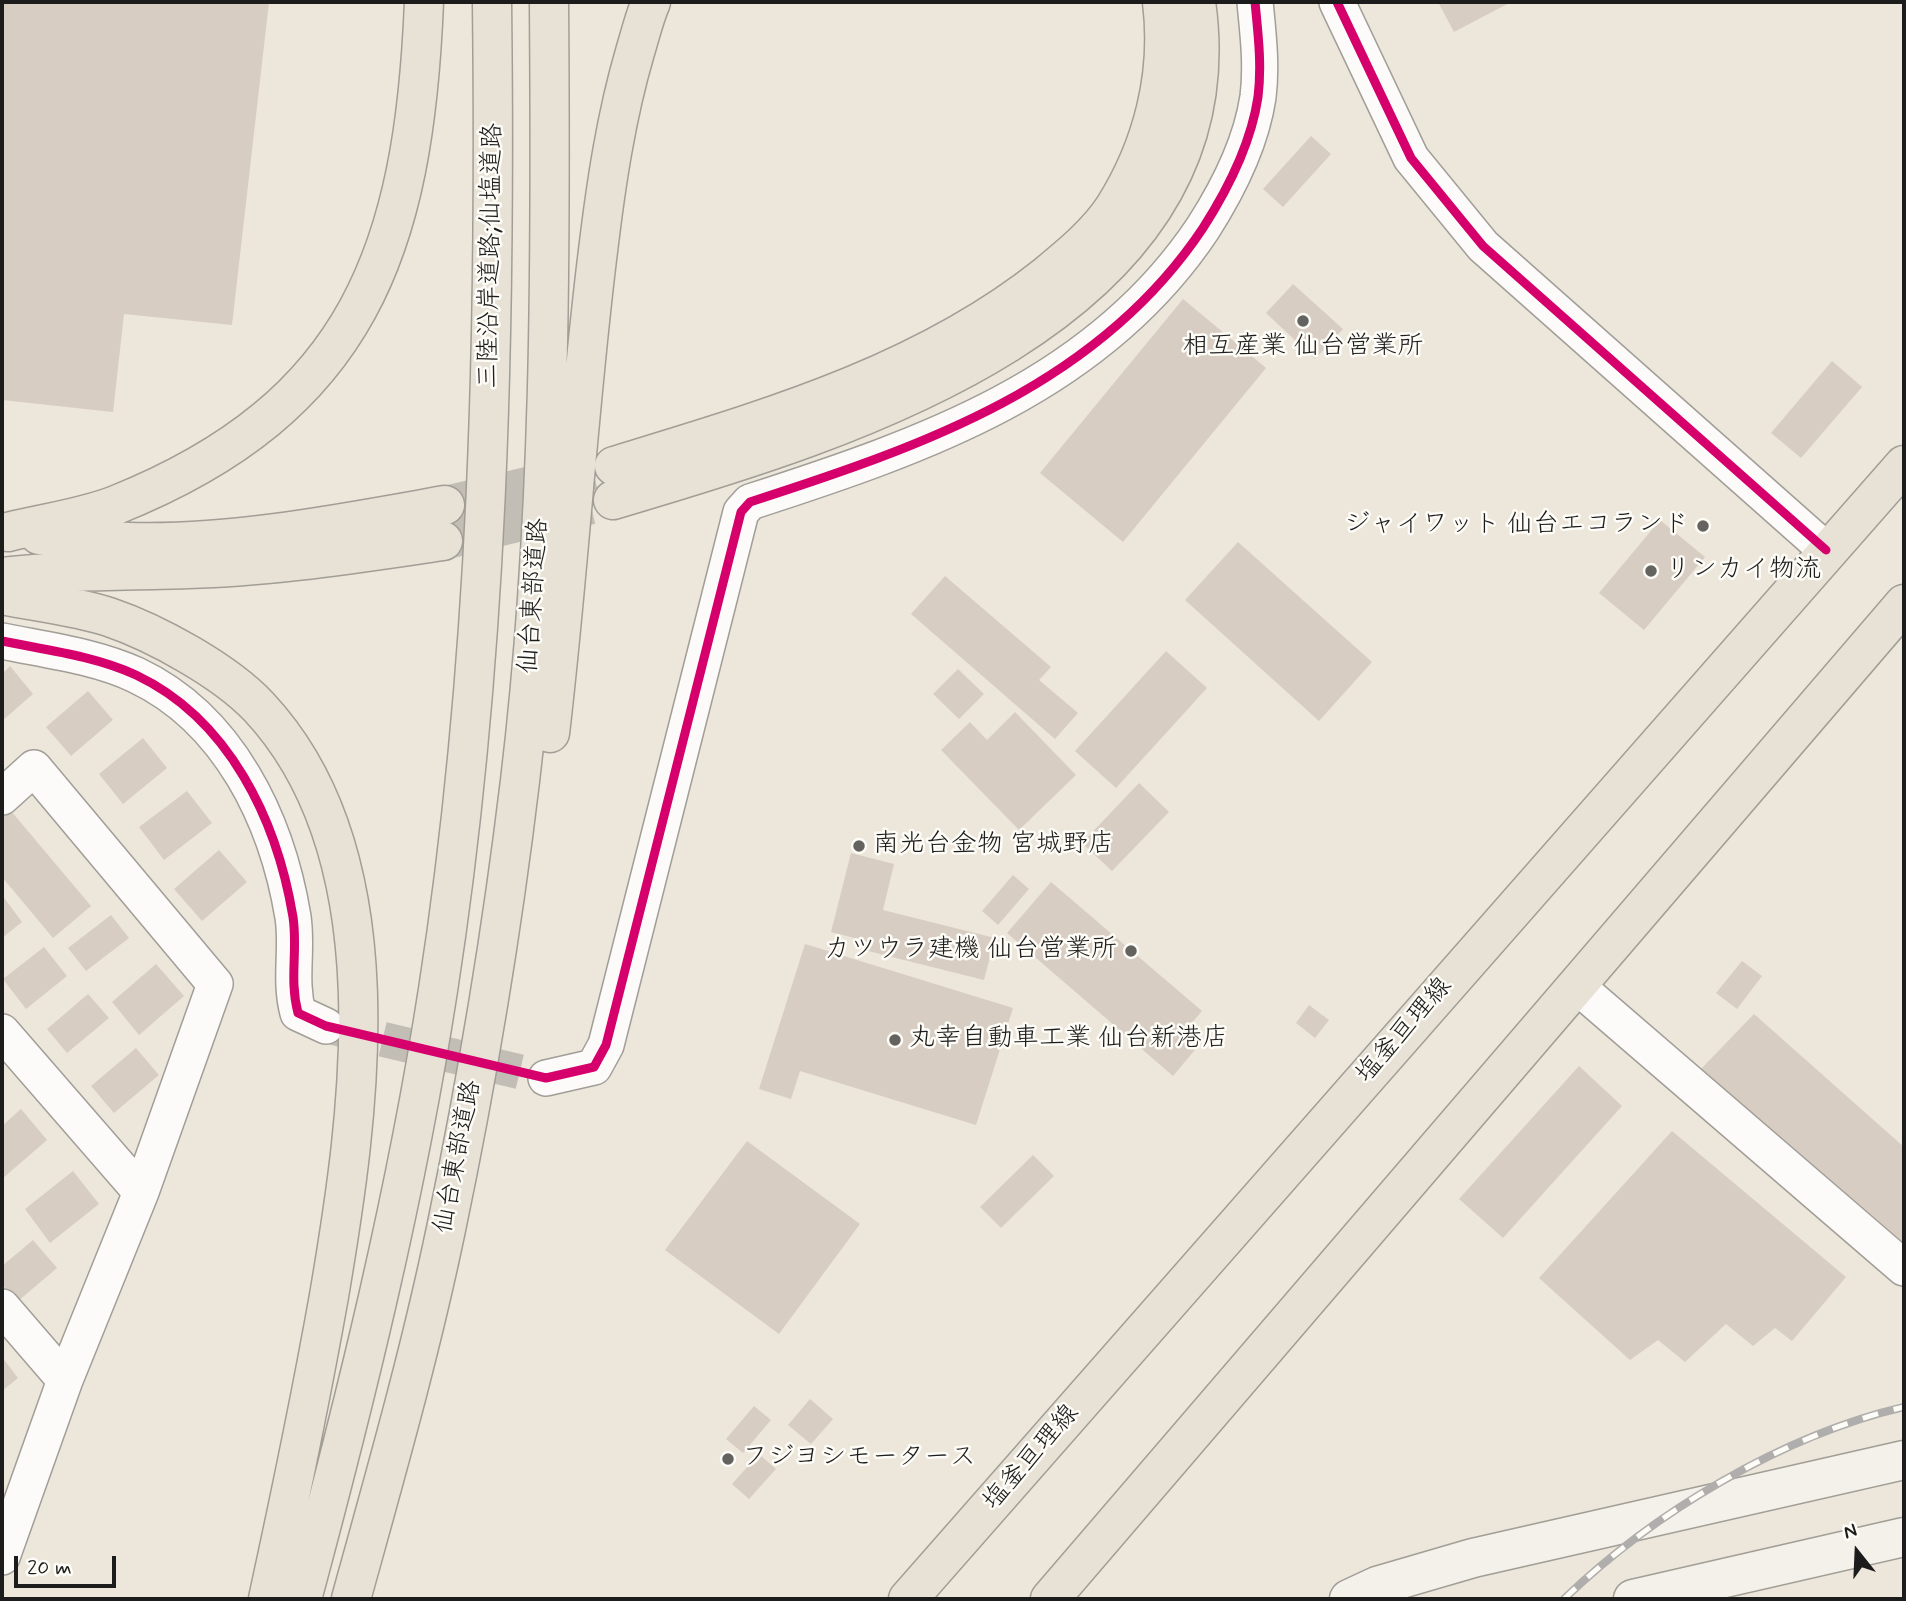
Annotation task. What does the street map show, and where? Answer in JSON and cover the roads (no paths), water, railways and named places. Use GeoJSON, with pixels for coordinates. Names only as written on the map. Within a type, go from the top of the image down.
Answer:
{"type":"FeatureCollection","features":[{"type":"Feature","properties":{"kind":"main road"},"geometry":{"type":"LineString","coordinates":[[5,532],[113,506],[183,475],[237,443],[285,403],[323,363],[355,316],[381,265],[397,211],[412,152],[424,2]]}},
{"type":"Feature","properties":{"kind":"main road","name":"三陸沿岸道路;仙塩道路"},"geometry":{"type":"LineString","coordinates":[[486,510],[495,235],[492,2]]}},
{"type":"Feature","properties":{"kind":"main road","name":"仙台東部道路"},"geometry":{"type":"LineString","coordinates":[[351,1599],[407,1395],[446,1230],[490,990],[520,780],[543,499],[550,226],[549,2]]}},
{"type":"Feature","properties":{"kind":"main road"},"geometry":{"type":"LineString","coordinates":[[490,990],[545,774],[561,636],[584,359],[601,225],[612,152],[628,75],[651,2]]}},
{"type":"Feature","properties":{"kind":"main road"},"geometry":{"type":"LineString","coordinates":[[1162,2],[1164,53],[1156,116],[1140,156],[1113,209],[1073,254],[1020,297],[965,331],[896,367],[613,483],[786,446],[844,422],[997,350],[1059,309],[1107,266],[1150,215],[1171,173],[1189,127],[1198,79],[1200,32],[1196,2]]}},
{"type":"Feature","properties":{"kind":"main road","name":"塩釜亘理線"},"geometry":{"type":"LineString","coordinates":[[908,1599],[1904,465]]}},
{"type":"Feature","properties":{"kind":"main road","name":"仙台東部道路"},"geometry":{"type":"LineString","coordinates":[[302,1599],[359,1385],[419,1102],[439,985],[465,779],[486,510]]}},
{"type":"Feature","properties":{"kind":"main road"},"geometry":{"type":"LineString","coordinates":[[2,577],[53,571],[190,569],[290,561],[444,523],[339,523],[202,538],[130,542],[5,532]]}},
{"type":"Feature","properties":{"kind":"main road"},"geometry":{"type":"LineString","coordinates":[[2,595],[108,617],[156,639],[216,673],[258,707],[292,750],[319,795],[338,855],[351,918],[357,988],[357,1084],[342,1218],[322,1333],[268,1599]]}},
{"type":"Feature","properties":{"kind":"main road"},"geometry":{"type":"LineString","coordinates":[[1050,1599],[1904,604]]}},
{"type":"Feature","properties":{"kind":"street"},"geometry":{"type":"LineString","coordinates":[[546,1078],[594,1067],[606,1045],[741,512],[750,502],[873,460],[1016,398],[1084,354],[1136,311],[1176,269],[1217,206],[1246,146],[1258,97],[1260,47],[1255,2]]}},
{"type":"Feature","properties":{"kind":"street"},"geometry":{"type":"LineString","coordinates":[[1337,2],[1411,158],[1483,246],[1826,551]]}},
{"type":"Feature","properties":{"kind":"street"},"geometry":{"type":"LineString","coordinates":[[2,641],[96,662],[137,675],[184,706],[220,738],[267,822],[282,872],[293,919],[292,989],[298,1013],[326,1026]]}},
{"type":"Feature","properties":{"kind":"street"},"geometry":{"type":"LineString","coordinates":[[2,797],[34,768],[215,984],[141,1192],[65,1380],[2,1557]]}},
{"type":"Feature","properties":{"kind":"street"},"geometry":{"type":"LineString","coordinates":[[1577,987],[1904,1268]]}},
{"type":"Feature","properties":{"kind":"street"},"geometry":{"type":"LineString","coordinates":[[2,1032],[141,1192]]}},
{"type":"Feature","properties":{"kind":"street"},"geometry":{"type":"LineString","coordinates":[[2,1307],[65,1380]]}},
{"type":"Feature","properties":{"kind":"street"},"geometry":{"type":"LineString","coordinates":[[1349,1599],[1377,1586],[1473,1558],[1904,1460]]}},
{"type":"Feature","properties":{"kind":"street"},"geometry":{"type":"LineString","coordinates":[[1633,1599],[1904,1537]]}},
{"type":"Feature","properties":{"kind":"tunnel"},"geometry":{"type":"LineString","coordinates":[[445,505],[614,466]]}},
{"type":"Feature","properties":{"kind":"tunnel"},"geometry":{"type":"LineString","coordinates":[[443,541],[613,500]]}},
{"type":"Feature","properties":{"kind":"tunnel"},"geometry":{"type":"LineString","coordinates":[[331,1027],[546,1078]]}},
{"type":"Feature","properties":{"kind":"railway"},"geometry":{"type":"LineString","coordinates":[[1564,1599],[1638,1537],[1722,1481],[1812,1437],[1904,1407]]}},
{"type":"Feature","properties":{"kind":"place","name":"相互産業 仙台営業所"},"geometry":{"type":"Point","coordinates":[1303,321]}},
{"type":"Feature","properties":{"kind":"place","name":"ジャイワット 仙台エコランド"},"geometry":{"type":"Point","coordinates":[1703,526]}},
{"type":"Feature","properties":{"kind":"place","name":"リンカイ物流"},"geometry":{"type":"Point","coordinates":[1651,571]}},
{"type":"Feature","properties":{"kind":"place","name":"南光台金物 宮城野店"},"geometry":{"type":"Point","coordinates":[859,846]}},
{"type":"Feature","properties":{"kind":"place","name":"カツウラ建機 仙台営業所"},"geometry":{"type":"Point","coordinates":[1131,951]}},
{"type":"Feature","properties":{"kind":"place","name":"丸幸自動車工業 仙台新港店"},"geometry":{"type":"Point","coordinates":[895,1040]}},
{"type":"Feature","properties":{"kind":"place","name":"フジヨシモータース"},"geometry":{"type":"Point","coordinates":[728,1459]}}]}
